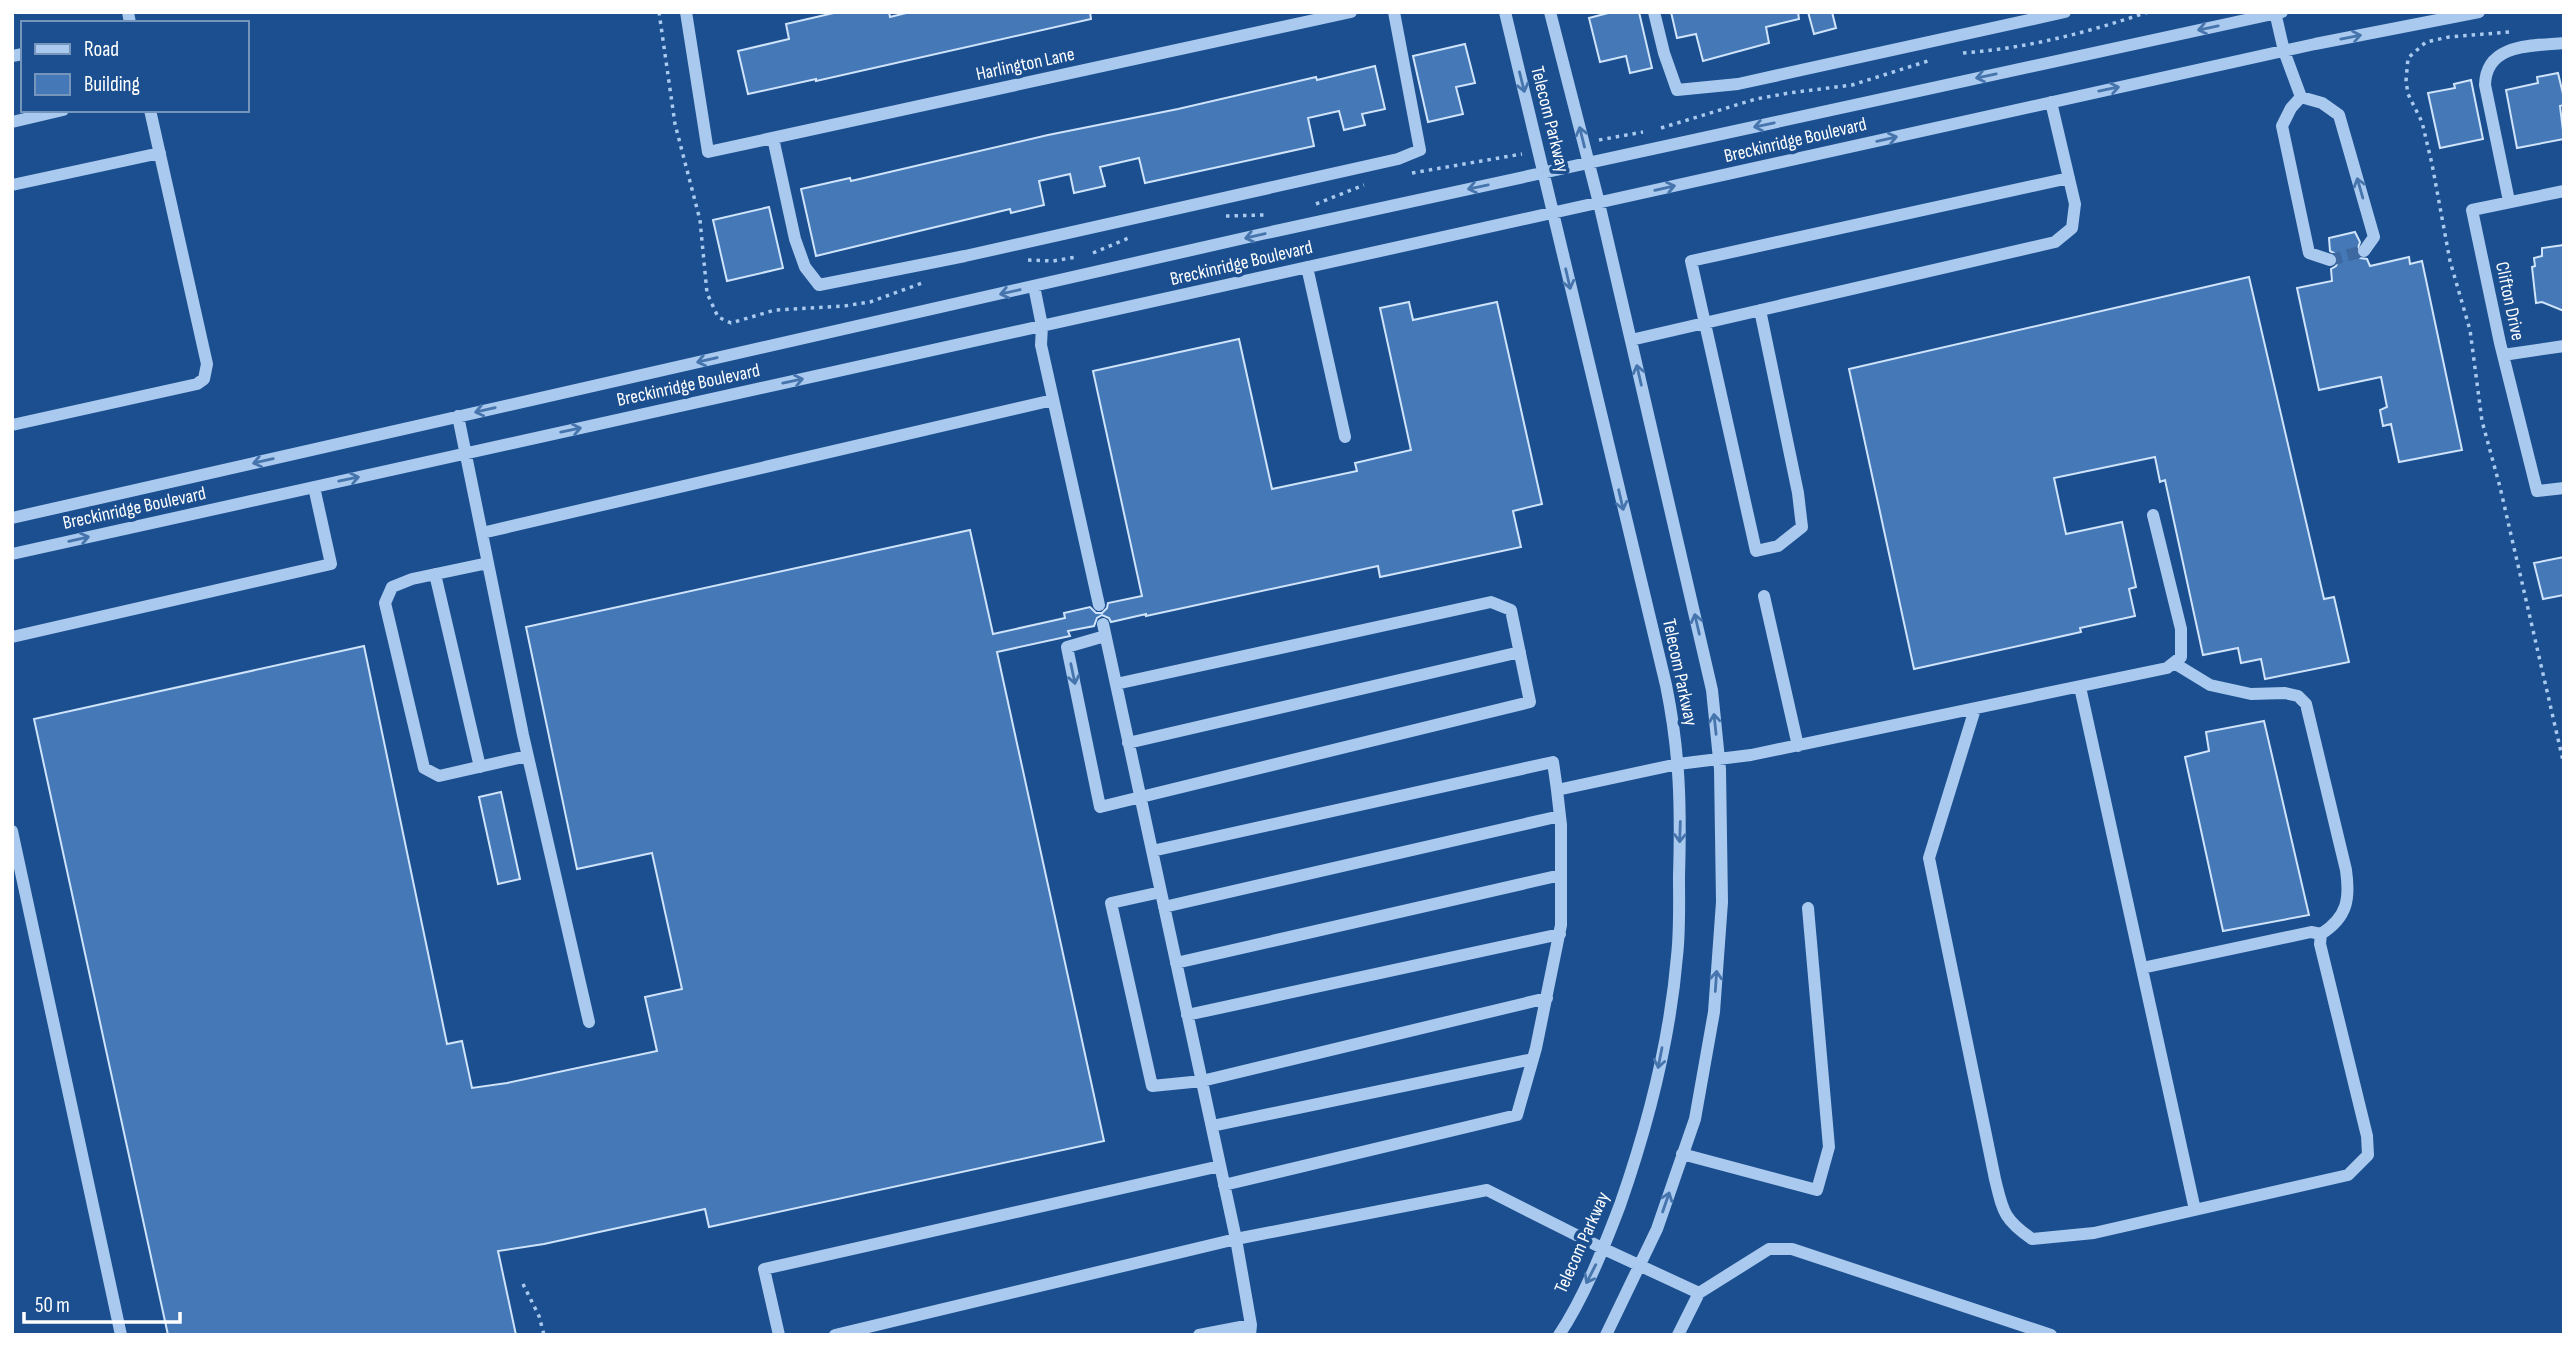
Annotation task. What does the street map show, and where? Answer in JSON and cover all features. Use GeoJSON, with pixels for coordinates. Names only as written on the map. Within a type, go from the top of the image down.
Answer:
{"type":"FeatureCollection","features":[{"type":"Feature","properties":{"kind":"street","name":"Harlington Lane"},"geometry":{"type":"LineString","coordinates":[[686,12],[708,152],[1351,12]]}},
{"type":"Feature","properties":{"kind":"street"},"geometry":{"type":"LineString","coordinates":[[773,138],[794,239],[805,267],[819,285],[965,256],[1398,159],[1420,150],[1394,12]]}},
{"type":"Feature","properties":{"kind":"street","name":"Telecom Parkway"},"geometry":{"type":"LineString","coordinates":[[1505,12],[1666,685],[1681,802],[1677,955],[1670,1009],[1649,1115],[1604,1249],[1559,1335]]}},
{"type":"Feature","properties":{"kind":"street","name":"Telecom Parkway"},"geometry":{"type":"LineString","coordinates":[[1550,12],[1599,203],[1712,690],[1719,757],[1722,902],[1714,1012],[1695,1119],[1657,1229],[1606,1335]]}},
{"type":"Feature","properties":{"kind":"street"},"geometry":{"type":"LineString","coordinates":[[1654,12],[1677,90],[1738,84],[2065,12]]}},
{"type":"Feature","properties":{"kind":"street","name":"Breckinridge Boulevard"},"geometry":{"type":"LineString","coordinates":[[12,554],[2051,102],[2479,12]]}},
{"type":"Feature","properties":{"kind":"street"},"geometry":{"type":"LineString","coordinates":[[2277,13],[2284,51],[2301,97]]}},
{"type":"Feature","properties":{"kind":"street","name":"Breckinridge Boulevard"},"geometry":{"type":"LineString","coordinates":[[12,518],[1034,286],[2277,13]]}},
{"type":"Feature","properties":{"kind":"street"},"geometry":{"type":"LineString","coordinates":[[2509,201],[2485,85],[2485,72],[2491,60],[2505,53],[2525,46],[2564,43]]}},
{"type":"Feature","properties":{"kind":"street"},"geometry":{"type":"LineString","coordinates":[[2301,97],[2322,103],[2339,114],[2374,237],[2364,251]]}},
{"type":"Feature","properties":{"kind":"street"},"geometry":{"type":"LineString","coordinates":[[2301,97],[2291,108],[2282,126],[2309,253],[2330,260]]}},
{"type":"Feature","properties":{"kind":"street"},"geometry":{"type":"LineString","coordinates":[[1631,340],[2056,242],[2072,228],[2075,204],[2051,102]]}},
{"type":"Feature","properties":{"kind":"street"},"geometry":{"type":"LineString","coordinates":[[12,122],[54,112]]}},
{"type":"Feature","properties":{"kind":"street"},"geometry":{"type":"LineString","coordinates":[[12,425],[197,384],[204,379],[207,364],[150,112]]}},
{"type":"Feature","properties":{"kind":"street"},"geometry":{"type":"LineString","coordinates":[[12,185],[160,153]]}},
{"type":"Feature","properties":{"kind":"street"},"geometry":{"type":"LineString","coordinates":[[1760,310],[1798,492],[1802,527],[1778,546],[1756,551],[1692,261],[2069,178]]}},
{"type":"Feature","properties":{"kind":"street","name":"Clifton Drive"},"geometry":{"type":"LineString","coordinates":[[2564,191],[2472,210],[2503,355],[2537,491],[2564,488]]}},
{"type":"Feature","properties":{"kind":"street"},"geometry":{"type":"LineString","coordinates":[[1307,267],[1346,437]]}},
{"type":"Feature","properties":{"kind":"street"},"geometry":{"type":"LineString","coordinates":[[1034,286],[1042,326],[1041,345],[1098,605]]}},
{"type":"Feature","properties":{"kind":"street"},"geometry":{"type":"LineString","coordinates":[[2503,355],[2564,346]]}},
{"type":"Feature","properties":{"kind":"street"},"geometry":{"type":"LineString","coordinates":[[482,533],[1054,400]]}},
{"type":"Feature","properties":{"kind":"street"},"geometry":{"type":"LineString","coordinates":[[458,416],[527,756],[589,1023]]}},
{"type":"Feature","properties":{"kind":"street"},"geometry":{"type":"LineString","coordinates":[[12,637],[331,564],[314,487]]}},
{"type":"Feature","properties":{"kind":"street"},"geometry":{"type":"LineString","coordinates":[[1558,790],[1678,764],[1798,746],[2167,668],[2181,657],[2181,629],[2153,515]]}},
{"type":"Feature","properties":{"kind":"street"},"geometry":{"type":"LineString","coordinates":[[488,563],[412,579],[392,587],[386,603],[424,768],[439,776],[527,756]]}},
{"type":"Feature","properties":{"kind":"street"},"geometry":{"type":"LineString","coordinates":[[435,574],[480,767]]}},
{"type":"Feature","properties":{"kind":"street"},"geometry":{"type":"LineString","coordinates":[[1764,596],[1798,746]]}},
{"type":"Feature","properties":{"kind":"street"},"geometry":{"type":"LineString","coordinates":[[1116,684],[1491,602],[1511,610],[1530,702],[1141,799],[1100,807],[1067,647],[1104,630],[1141,799],[1160,892],[1236,1239],[1250,1330],[1199,1335]]}},
{"type":"Feature","properties":{"kind":"street"},"geometry":{"type":"LineString","coordinates":[[1128,743],[1520,652]]}},
{"type":"Feature","properties":{"kind":"street"},"geometry":{"type":"LineString","coordinates":[[2142,968],[2311,932],[2321,934],[2331,928],[2342,913],[2350,894],[2306,704],[2298,696],[2285,693],[2251,694],[2210,685],[2174,663]]}},
{"type":"Feature","properties":{"kind":"street"},"geometry":{"type":"LineString","coordinates":[[2080,687],[2195,1210]]}},
{"type":"Feature","properties":{"kind":"street"},"geometry":{"type":"LineString","coordinates":[[1975,709],[1929,858],[2002,1209],[2012,1225],[2032,1239],[2094,1233],[2348,1175],[2368,1155],[2367,1136],[2320,944],[2321,934]]}},
{"type":"Feature","properties":{"kind":"street"},"geometry":{"type":"LineString","coordinates":[[1152,851],[1553,762],[1560,816],[1560,933],[1533,1059],[1517,1115],[1224,1185]]}},
{"type":"Feature","properties":{"kind":"street"},"geometry":{"type":"LineString","coordinates":[[1164,907],[1560,816]]}},
{"type":"Feature","properties":{"kind":"street"},"geometry":{"type":"LineString","coordinates":[[12,831],[121,1335]]}},
{"type":"Feature","properties":{"kind":"street"},"geometry":{"type":"LineString","coordinates":[[1176,963],[1561,875]]}},
{"type":"Feature","properties":{"kind":"street"},"geometry":{"type":"LineString","coordinates":[[1160,892],[1111,903],[1152,1086],[1202,1081],[1546,998]]}},
{"type":"Feature","properties":{"kind":"street"},"geometry":{"type":"LineString","coordinates":[[1682,1154],[1817,1190],[1829,1147],[1808,908]]}},
{"type":"Feature","properties":{"kind":"street"},"geometry":{"type":"LineString","coordinates":[[1188,1015],[1560,933]]}},
{"type":"Feature","properties":{"kind":"street"},"geometry":{"type":"LineString","coordinates":[[1212,1126],[1533,1059]]}},
{"type":"Feature","properties":{"kind":"street"},"geometry":{"type":"LineString","coordinates":[[779,1335],[764,1269],[1220,1166]]}},
{"type":"Feature","properties":{"kind":"street"},"geometry":{"type":"LineString","coordinates":[[835,1335],[1236,1239],[1488,1190],[1604,1249],[1699,1293]]}},
{"type":"Feature","properties":{"kind":"street"},"geometry":{"type":"LineString","coordinates":[[1678,1335],[1699,1293],[1769,1249],[1791,1248],[2051,1335]]}},
{"type":"Feature","properties":{"kind":"path"},"geometry":{"type":"LineString","coordinates":[[523,1284],[539,1316],[544,1335]]}},
{"type":"Feature","properties":{"kind":"building"},"geometry":{"type":"Polygon","coordinates":[[[838,12],[889,12],[890,17],[910,12],[1090,12],[1091,19],[748,94],[738,51],[789,39],[786,24],[838,12]]]}},
{"type":"Feature","properties":{"kind":"building"},"geometry":{"type":"Polygon","coordinates":[[[1612,12],[1639,12],[1652,68],[1630,73],[1626,56],[1600,62],[1589,18],[1612,12]]]}},
{"type":"Feature","properties":{"kind":"building"},"geometry":{"type":"Polygon","coordinates":[[[1671,12],[1798,12],[1799,19],[1766,27],[1769,43],[1703,61],[1696,34],[1677,38],[1671,12]]]}},
{"type":"Feature","properties":{"kind":"building"},"geometry":{"type":"Polygon","coordinates":[[[1808,12],[1832,12],[1836,28],[1814,34],[1808,12]]]}},
{"type":"Feature","properties":{"kind":"building"},"geometry":{"type":"Polygon","coordinates":[[[1465,44],[1475,83],[1456,87],[1463,114],[1428,122],[1413,56],[1465,44]]]}},
{"type":"Feature","properties":{"kind":"building"},"geometry":{"type":"Polygon","coordinates":[[[1375,66],[1385,109],[1362,114],[1365,125],[1344,130],[1339,111],[1308,118],[1314,146],[1145,183],[1139,158],[1100,167],[1105,186],[1074,193],[1070,174],[1039,181],[1044,205],[1011,213],[1010,209],[816,256],[801,189],[850,178],[851,181],[1048,135],[1375,66]]]}},
{"type":"Feature","properties":{"kind":"building"},"geometry":{"type":"Polygon","coordinates":[[[2558,73],[2564,98],[2564,105],[2560,106],[2564,139],[2517,148],[2506,90],[2538,83],[2537,77],[2558,73]]]}},
{"type":"Feature","properties":{"kind":"building"},"geometry":{"type":"Polygon","coordinates":[[[2471,80],[2483,139],[2440,148],[2428,93],[2455,88],[2454,84],[2471,80]]]}},
{"type":"Feature","properties":{"kind":"building"},"geometry":{"type":"Polygon","coordinates":[[[769,207],[783,268],[727,281],[713,220],[769,207]]]}},
{"type":"Feature","properties":{"kind":"building"},"geometry":{"type":"Polygon","coordinates":[[[2355,232],[2360,242],[2356,254],[2367,259],[2370,266],[2409,257],[2410,264],[2422,261],[2462,450],[2399,462],[2391,424],[2383,426],[2380,410],[2387,407],[2381,377],[2319,390],[2297,288],[2332,281],[2331,269],[2339,259],[2330,251],[2329,238],[2355,232]]]}},
{"type":"Feature","properties":{"kind":"building"},"geometry":{"type":"Polygon","coordinates":[[[2564,245],[2564,311],[2542,302],[2536,303],[2532,267],[2535,266],[2534,258],[2542,256],[2542,248],[2564,245]]]}},
{"type":"Feature","properties":{"kind":"building"},"geometry":{"type":"Polygon","coordinates":[[[2249,277],[2324,599],[2334,597],[2349,662],[2265,679],[2261,659],[2241,663],[2238,648],[2203,655],[2165,480],[2160,482],[2155,457],[2054,478],[2066,534],[2122,522],[2136,587],[2129,589],[2135,616],[2080,628],[2081,632],[1914,669],[1849,369],[2249,277]]]}},
{"type":"Feature","properties":{"kind":"building"},"geometry":{"type":"Polygon","coordinates":[[[1409,302],[1413,320],[1497,302],[1542,504],[1513,511],[1521,547],[1380,577],[1378,566],[1111,622],[1102,615],[1097,618],[1094,626],[1068,631],[1070,636],[997,652],[1104,1141],[709,1227],[705,1209],[544,1244],[498,1251],[516,1335],[168,1335],[34,719],[364,646],[447,1044],[462,1041],[472,1088],[657,1051],[645,997],[682,989],[652,853],[577,869],[526,627],[970,530],[993,634],[1065,618],[1064,613],[1090,607],[1096,613],[1102,613],[1108,603],[1142,596],[1093,371],[1239,339],[1272,489],[1357,471],[1355,463],[1411,450],[1380,308],[1409,302]]]}},
{"type":"Feature","properties":{"kind":"building"},"geometry":{"type":"Polygon","coordinates":[[[2564,557],[2564,595],[2543,599],[2534,563],[2564,557]]]}},
{"type":"Feature","properties":{"kind":"building"},"geometry":{"type":"Polygon","coordinates":[[[2264,721],[2309,915],[2223,931],[2185,757],[2209,751],[2206,732],[2264,721]]]}},
{"type":"Feature","properties":{"kind":"building"},"geometry":{"type":"Polygon","coordinates":[[[501,792],[520,879],[498,884],[479,797],[501,792]]]}},
{"type":"Feature","properties":{"kind":"tunnel"},"geometry":{"type":"LineString","coordinates":[[2330,260],[2364,251]]}}]}
